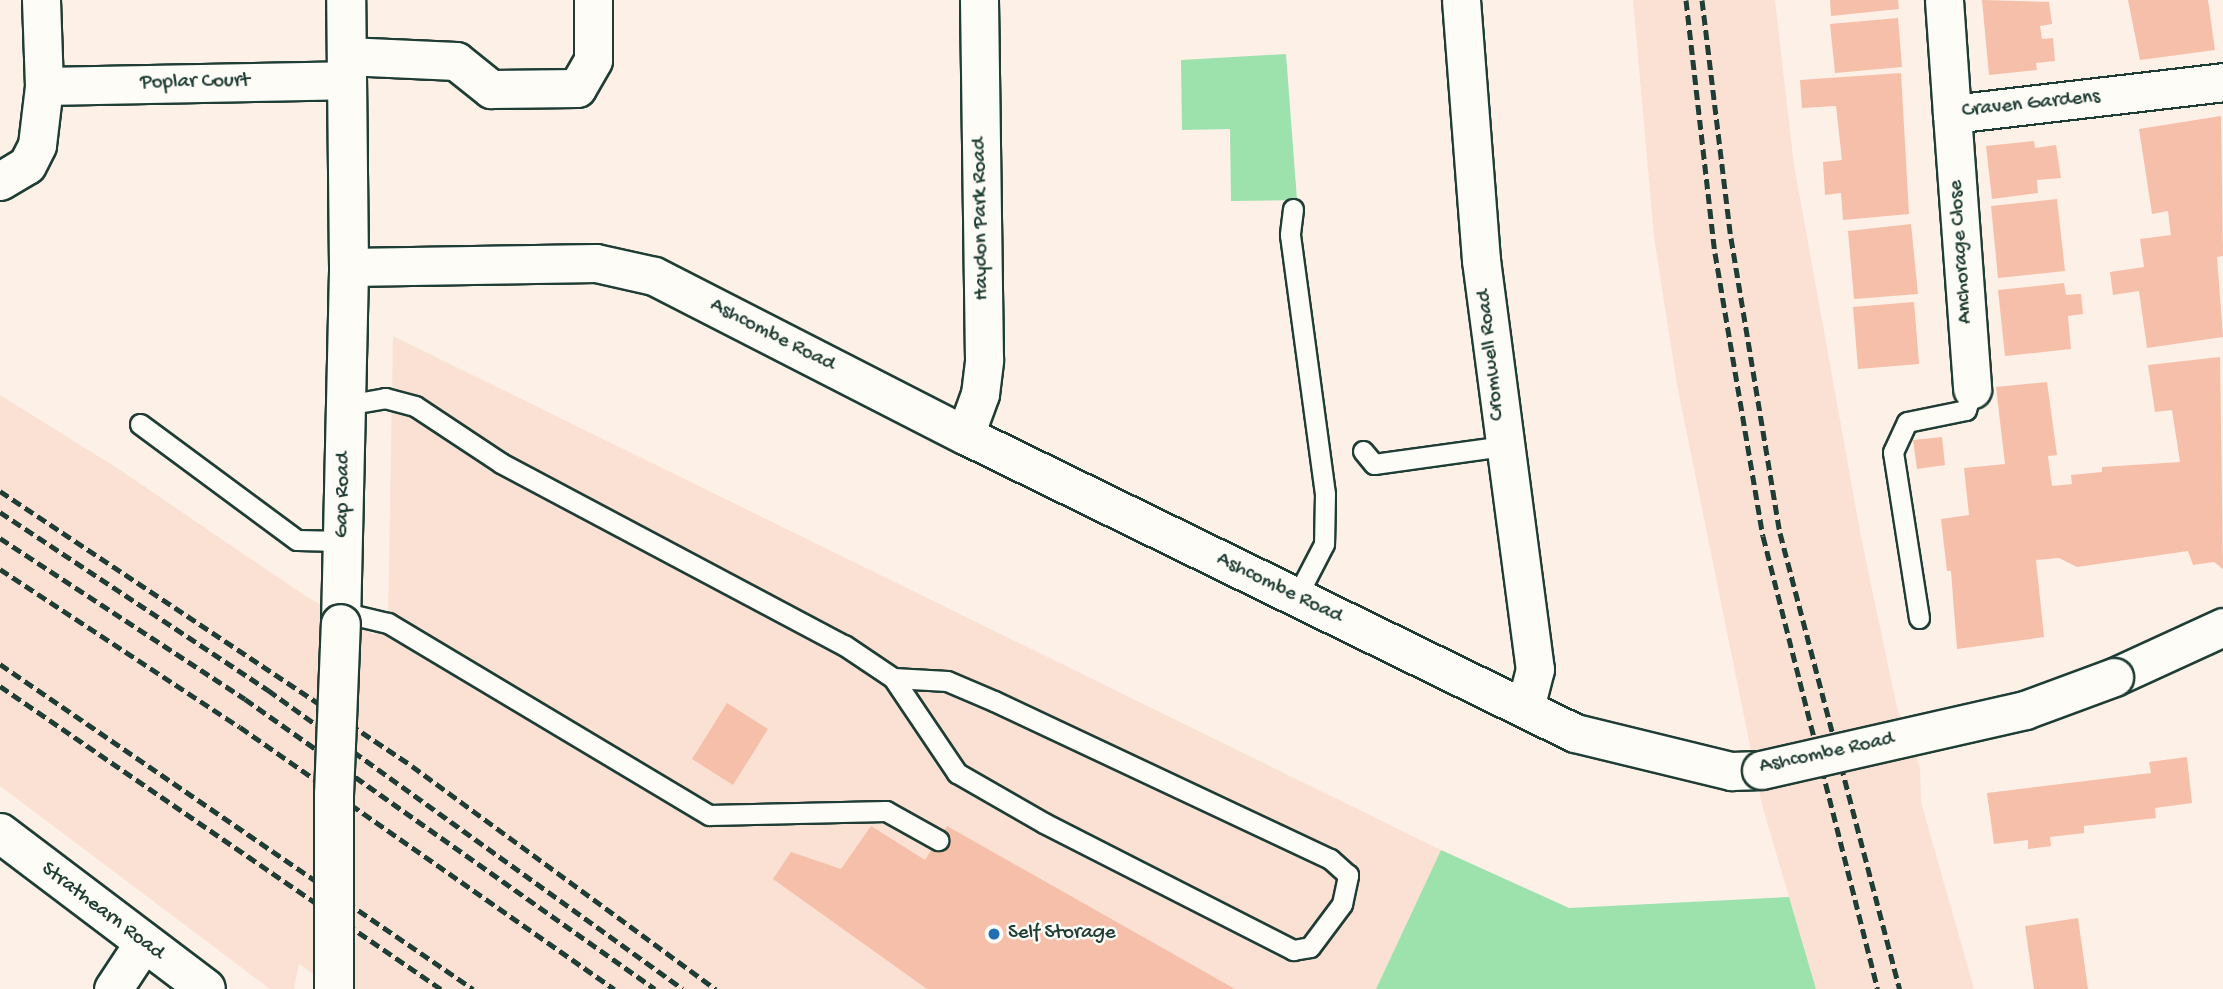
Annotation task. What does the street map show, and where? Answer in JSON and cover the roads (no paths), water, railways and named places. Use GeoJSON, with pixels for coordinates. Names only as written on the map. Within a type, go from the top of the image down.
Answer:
{"type":"FeatureCollection","features":[{"type":"Feature","properties":{"kind":"main road","name":"Gap Road"},"geometry":{"type":"LineString","coordinates":[[334,989],[334,795],[349,267],[346,0]]}},
{"type":"Feature","properties":{"kind":"main road","name":"Strathearn Road"},"geometry":{"type":"LineString","coordinates":[[0,833],[142,945],[206,989]]}},
{"type":"Feature","properties":{"kind":"street"},"geometry":{"type":"LineString","coordinates":[[0,181],[27,164],[37,145],[44,86],[41,0]]}},
{"type":"Feature","properties":{"kind":"street","name":"Poplar Court"},"geometry":{"type":"LineString","coordinates":[[44,86],[456,61],[491,89],[577,88],[593,60],[593,0]]}},
{"type":"Feature","properties":{"kind":"street","name":"Haydon Park Road"},"geometry":{"type":"LineString","coordinates":[[965,435],[980,394],[984,359],[979,0]]}},
{"type":"Feature","properties":{"kind":"street","name":"Cromwell Road"},"geometry":{"type":"LineString","coordinates":[[1461,0],[1481,261],[1503,446],[1535,669],[1525,708]]}},
{"type":"Feature","properties":{"kind":"street","name":"Craven Gardens"},"geometry":{"type":"LineString","coordinates":[[1944,0],[1952,114],[2223,82]]}},
{"type":"Feature","properties":{"kind":"street","name":"Anchorage Close"},"geometry":{"type":"LineString","coordinates":[[1952,114],[1972,389]]}},
{"type":"Feature","properties":{"kind":"street","name":"Ashcombe Road"},"geometry":{"type":"LineString","coordinates":[[349,267],[596,263],[654,276],[965,435],[1575,733],[1620,748],[1731,771],[1761,770],[2025,710],[2114,677],[2223,627]]}},
{"type":"Feature","properties":{"kind":"street"},"geometry":{"type":"LineString","coordinates":[[113,989],[142,945]]}},
{"type":"Feature","properties":{"kind":"lane"},"geometry":{"type":"LineString","coordinates":[[1293,209],[1290,234],[1325,494],[1324,544],[1296,598]]}},
{"type":"Feature","properties":{"kind":"lane"},"geometry":{"type":"LineString","coordinates":[[1919,618],[1893,452],[1907,422],[1966,410],[1972,389]]}},
{"type":"Feature","properties":{"kind":"lane"},"geometry":{"type":"LineString","coordinates":[[346,405],[385,398],[415,406],[501,463],[844,645],[892,678],[957,773],[1044,823],[1293,950],[1310,947],[1342,904],[1348,875],[1330,859],[959,686],[892,678]]}},
{"type":"Feature","properties":{"kind":"lane"},"geometry":{"type":"LineString","coordinates":[[140,424],[297,540],[343,541]]}},
{"type":"Feature","properties":{"kind":"lane"},"geometry":{"type":"LineString","coordinates":[[1363,451],[1374,464],[1503,446]]}},
{"type":"Feature","properties":{"kind":"lane"},"geometry":{"type":"LineString","coordinates":[[341,618],[388,623],[709,815],[886,811],[938,840]]}},
{"type":"Feature","properties":{"kind":"railway"},"geometry":{"type":"LineString","coordinates":[[1686,0],[1715,253],[1763,536],[1878,989]]}},
{"type":"Feature","properties":{"kind":"railway"},"geometry":{"type":"LineString","coordinates":[[1702,0],[1731,238],[1780,533],[1900,989]]}},
{"type":"Feature","properties":{"kind":"railway"},"geometry":{"type":"LineString","coordinates":[[0,491],[412,766],[716,989]]}},
{"type":"Feature","properties":{"kind":"railway"},"geometry":{"type":"LineString","coordinates":[[0,512],[268,690],[683,989]]}},
{"type":"Feature","properties":{"kind":"railway"},"geometry":{"type":"LineString","coordinates":[[0,538],[245,699],[655,989]]}},
{"type":"Feature","properties":{"kind":"railway"},"geometry":{"type":"LineString","coordinates":[[0,569],[240,727],[614,989]]}},
{"type":"Feature","properties":{"kind":"railway"},"geometry":{"type":"LineString","coordinates":[[0,664],[473,989]]}},
{"type":"Feature","properties":{"kind":"railway"},"geometry":{"type":"LineString","coordinates":[[0,686],[441,989]]}},
{"type":"Feature","properties":{"kind":"place","name":"Self Storage"},"geometry":{"type":"Point","coordinates":[994,934]}}]}
